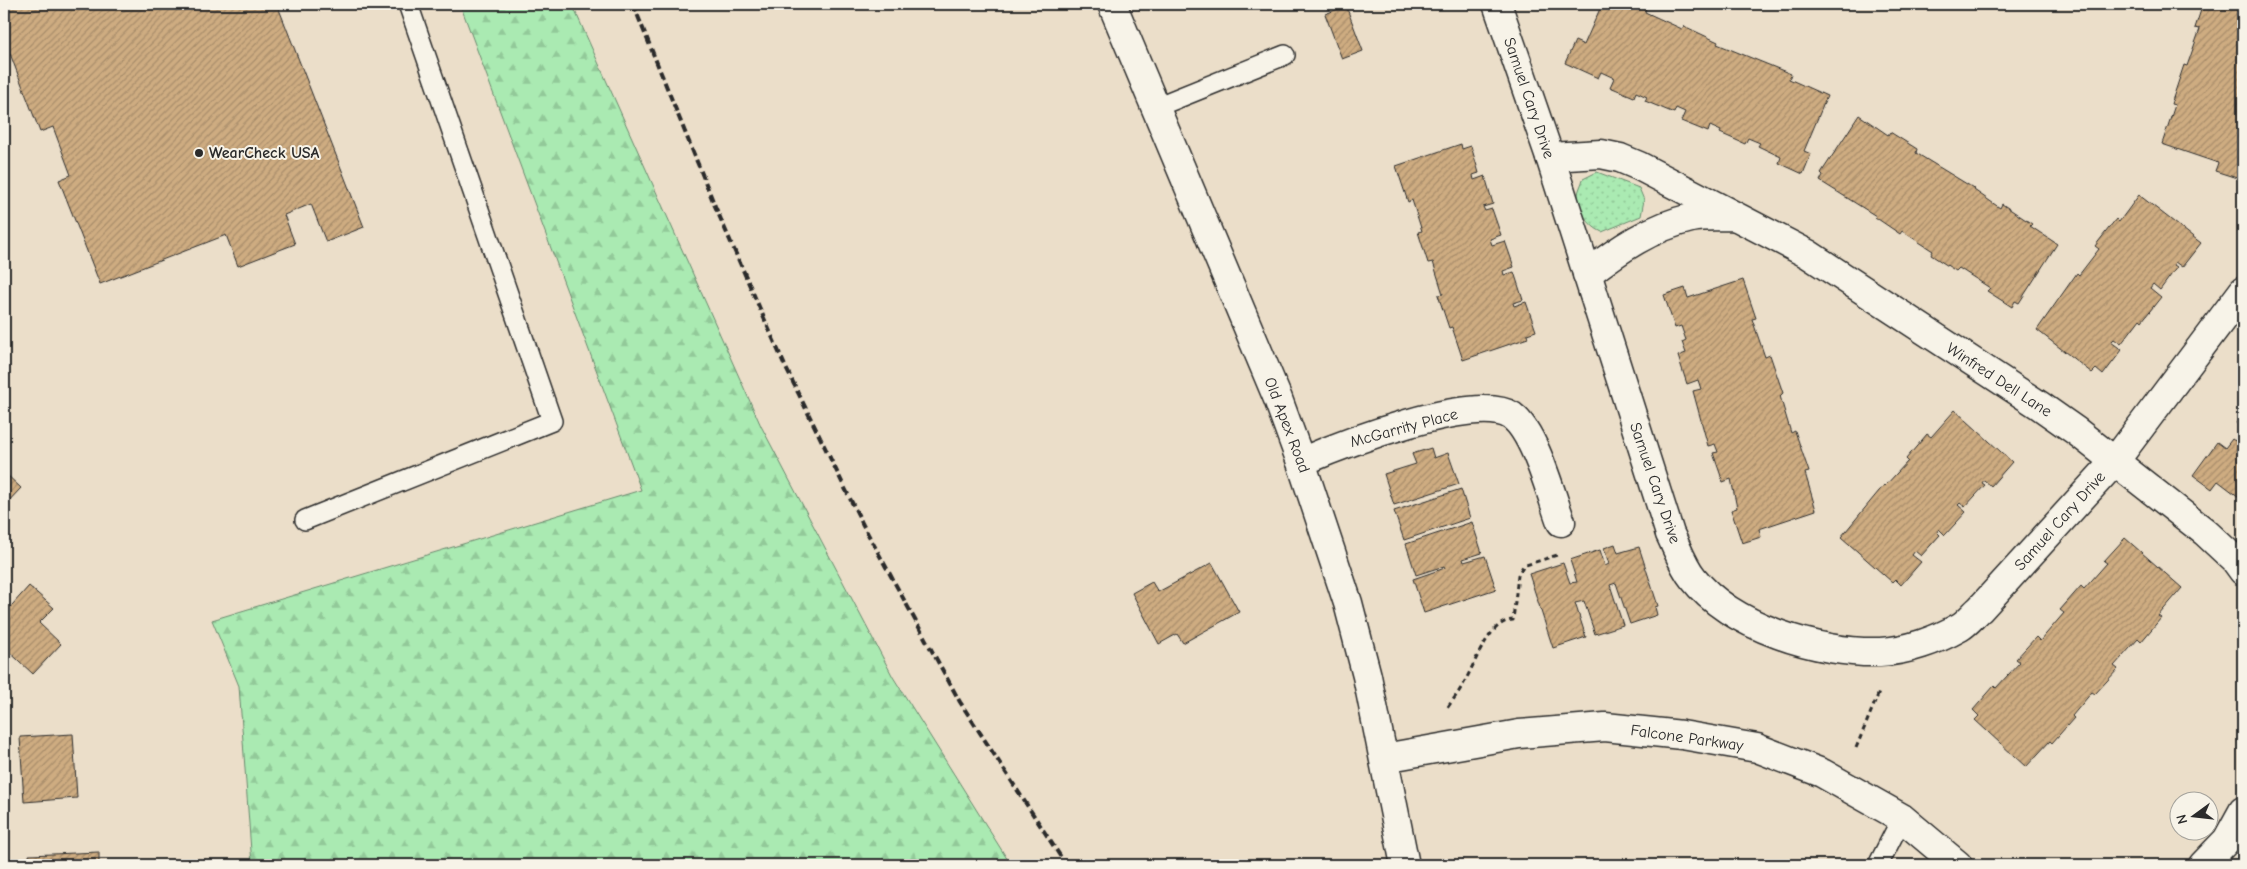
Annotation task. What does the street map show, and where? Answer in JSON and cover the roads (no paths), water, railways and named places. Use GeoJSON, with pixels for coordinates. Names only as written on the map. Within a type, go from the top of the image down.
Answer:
{"type":"FeatureCollection","features":[{"type":"Feature","properties":{"kind":"street","name":"Old Apex Road"},"geometry":{"type":"LineString","coordinates":[[1112,4],[1278,399],[1301,462],[1348,603],[1367,676],[1405,865]]}},
{"type":"Feature","properties":{"kind":"street","name":"Samuel Cary Drive"},"geometry":{"type":"LineString","coordinates":[[1497,4],[1550,157],[1668,527],[1680,555],[1693,578],[1711,596],[1737,615],[1769,630],[1801,641],[1841,650],[1881,652],[1933,640],[1960,627],[1980,609],[2115,461],[2243,291]]}},
{"type":"Feature","properties":{"kind":"street","name":"Winfred Dell Lane"},"geometry":{"type":"LineString","coordinates":[[1550,157],[1601,154],[1620,158],[1640,166],[1816,259],[2039,406],[2115,461],[2205,532],[2235,560],[2243,571]]}},
{"type":"Feature","properties":{"kind":"street"},"geometry":{"type":"LineString","coordinates":[[1587,274],[1614,252],[1657,228],[1693,218],[1735,216]]}},
{"type":"Feature","properties":{"kind":"street","name":"McGarrity Place"},"geometry":{"type":"LineString","coordinates":[[1301,462],[1342,444],[1422,419],[1459,412],[1495,410],[1512,416],[1530,438],[1561,522]]}},
{"type":"Feature","properties":{"kind":"street","name":"Falcone Parkway"},"geometry":{"type":"LineString","coordinates":[[1384,758],[1509,735],[1605,728],[1682,735],[1757,748],[1822,774],[1902,818],[1958,865]]}},
{"type":"Feature","properties":{"kind":"street"},"geometry":{"type":"LineString","coordinates":[[2202,865],[2227,840],[2243,811]]}},
{"type":"Feature","properties":{"kind":"lane"},"geometry":{"type":"LineString","coordinates":[[305,520],[552,421],[408,4]]}},
{"type":"Feature","properties":{"kind":"lane"},"geometry":{"type":"LineString","coordinates":[[1156,107],[1285,55]]}},
{"type":"Feature","properties":{"kind":"lane"},"geometry":{"type":"LineString","coordinates":[[1878,865],[1902,818]]}},
{"type":"Feature","properties":{"kind":"railway"},"geometry":{"type":"LineString","coordinates":[[633,4],[715,206],[785,366],[863,525],[960,702],[1066,865]]}},
{"type":"Feature","properties":{"kind":"place","name":"WearCheck USA"},"geometry":{"type":"Point","coordinates":[199,153]}}]}
